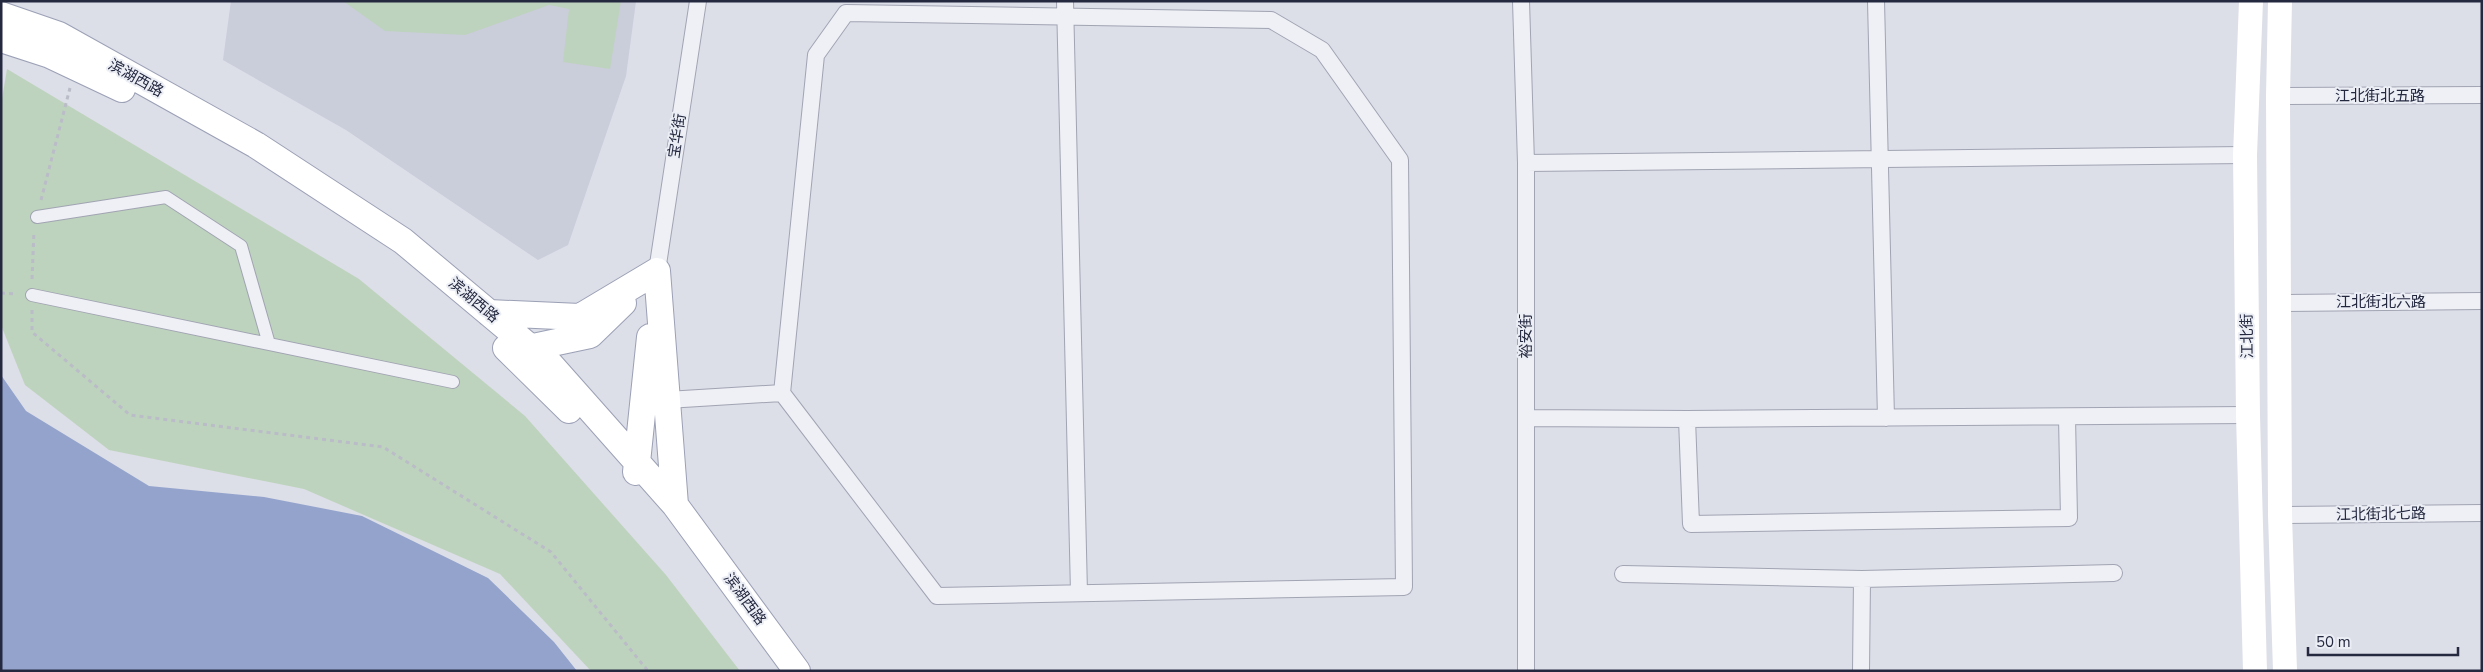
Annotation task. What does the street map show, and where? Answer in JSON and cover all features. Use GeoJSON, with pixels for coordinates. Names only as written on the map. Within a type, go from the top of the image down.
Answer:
{"type":"FeatureCollection","features":[{"type":"Feature","properties":{"kind":"main road","name":"江北街"},"geometry":{"type":"LineString","coordinates":[[2250,1],[2245,155],[2248,415],[2255,671]]}},
{"type":"Feature","properties":{"kind":"main road"},"geometry":{"type":"LineString","coordinates":[[2280,1],[2278,96],[2280,515],[2285,671]]}},
{"type":"Feature","properties":{"kind":"main road"},"geometry":{"type":"LineString","coordinates":[[1,15],[55,45]]}},
{"type":"Feature","properties":{"kind":"main road"},"geometry":{"type":"LineString","coordinates":[[1,39],[55,45]]}},
{"type":"Feature","properties":{"kind":"main road","name":"滨湖西路"},"geometry":{"type":"LineString","coordinates":[[55,45],[75,66],[248,158],[393,254],[521,350],[550,364],[636,472],[663,514],[776,671]]}},
{"type":"Feature","properties":{"kind":"main road","name":"滨湖西路"},"geometry":{"type":"LineString","coordinates":[[55,45],[264,150],[402,241],[489,313],[521,350]]}},
{"type":"Feature","properties":{"kind":"main road"},"geometry":{"type":"LineString","coordinates":[[489,313],[580,317],[656,271]]}},
{"type":"Feature","properties":{"kind":"main road"},"geometry":{"type":"LineString","coordinates":[[521,350],[590,335],[656,271]]}},
{"type":"Feature","properties":{"kind":"main road"},"geometry":{"type":"LineString","coordinates":[[656,271],[675,505]]}},
{"type":"Feature","properties":{"kind":"main road"},"geometry":{"type":"LineString","coordinates":[[636,472],[656,271]]}},
{"type":"Feature","properties":{"kind":"main road","name":"滨湖西路"},"geometry":{"type":"LineString","coordinates":[[636,472],[675,505],[797,671]]}},
{"type":"Feature","properties":{"kind":"street","name":"宝华街"},"geometry":{"type":"LineString","coordinates":[[656,271],[698,1]]}},
{"type":"Feature","properties":{"kind":"street","name":"裕安街"},"geometry":{"type":"LineString","coordinates":[[1521,1],[1526,163],[1526,671]]}},
{"type":"Feature","properties":{"kind":"street"},"geometry":{"type":"LineString","coordinates":[[1876,1],[1886,418]]}},
{"type":"Feature","properties":{"kind":"street"},"geometry":{"type":"LineString","coordinates":[[1065,9],[1078,593]]}},
{"type":"Feature","properties":{"kind":"street"},"geometry":{"type":"LineString","coordinates":[[1065,9],[1271,20],[1322,50],[1400,160],[1404,586],[938,596],[782,393],[816,55],[846,13],[1065,9]]}},
{"type":"Feature","properties":{"kind":"street","name":"江北街北五路"},"geometry":{"type":"LineString","coordinates":[[2278,96],[2482,95]]}},
{"type":"Feature","properties":{"kind":"street"},"geometry":{"type":"LineString","coordinates":[[1526,163],[2245,155]]}},
{"type":"Feature","properties":{"kind":"street"},"geometry":{"type":"LineString","coordinates":[[37,217],[166,197],[241,246],[269,344]]}},
{"type":"Feature","properties":{"kind":"street"},"geometry":{"type":"LineString","coordinates":[[32,295],[453,382]]}},
{"type":"Feature","properties":{"kind":"street","name":"江北街北六路"},"geometry":{"type":"LineString","coordinates":[[2280,303],[2482,301]]}},
{"type":"Feature","properties":{"kind":"street"},"geometry":{"type":"LineString","coordinates":[[667,400],[782,393]]}},
{"type":"Feature","properties":{"kind":"street"},"geometry":{"type":"LineString","coordinates":[[1526,418],[1687,419],[2248,415]]}},
{"type":"Feature","properties":{"kind":"street"},"geometry":{"type":"LineString","coordinates":[[1687,419],[1691,524],[2068,518],[2067,417]]}},
{"type":"Feature","properties":{"kind":"street","name":"江北街北七路"},"geometry":{"type":"LineString","coordinates":[[2280,515],[2482,512]]}},
{"type":"Feature","properties":{"kind":"street"},"geometry":{"type":"LineString","coordinates":[[1623,574],[1862,579],[2114,573]]}},
{"type":"Feature","properties":{"kind":"street"},"geometry":{"type":"LineString","coordinates":[[1862,579],[1862,671]]}},
{"type":"Feature","properties":{"kind":"path"},"geometry":{"type":"LineString","coordinates":[[75,66],[32,235],[32,332],[130,415],[383,447],[551,552],[648,671]]}},
{"type":"Feature","properties":{"kind":"shaded area"},"geometry":{"type":"Polygon","coordinates":[[[231,1],[636,1],[626,76],[568,245],[538,260],[346,130],[223,60],[231,1]]]}},
{"type":"Feature","properties":{"kind":"green space"},"geometry":{"type":"Polygon","coordinates":[[[343,1],[621,1],[610,69],[563,62],[569,9],[549,5],[465,35],[385,31],[343,1]]]}},
{"type":"Feature","properties":{"kind":"green space"},"geometry":{"type":"Polygon","coordinates":[[[7,69],[359,279],[525,416],[666,575],[740,671],[591,671],[500,574],[304,489],[109,450],[25,385],[1,325],[1,105],[7,69]]]}},
{"type":"Feature","properties":{"kind":"water"},"geometry":{"type":"Polygon","coordinates":[[[1,375],[26,411],[149,486],[264,497],[362,516],[488,578],[554,642],[577,671],[1,671],[1,375]]]}}]}
